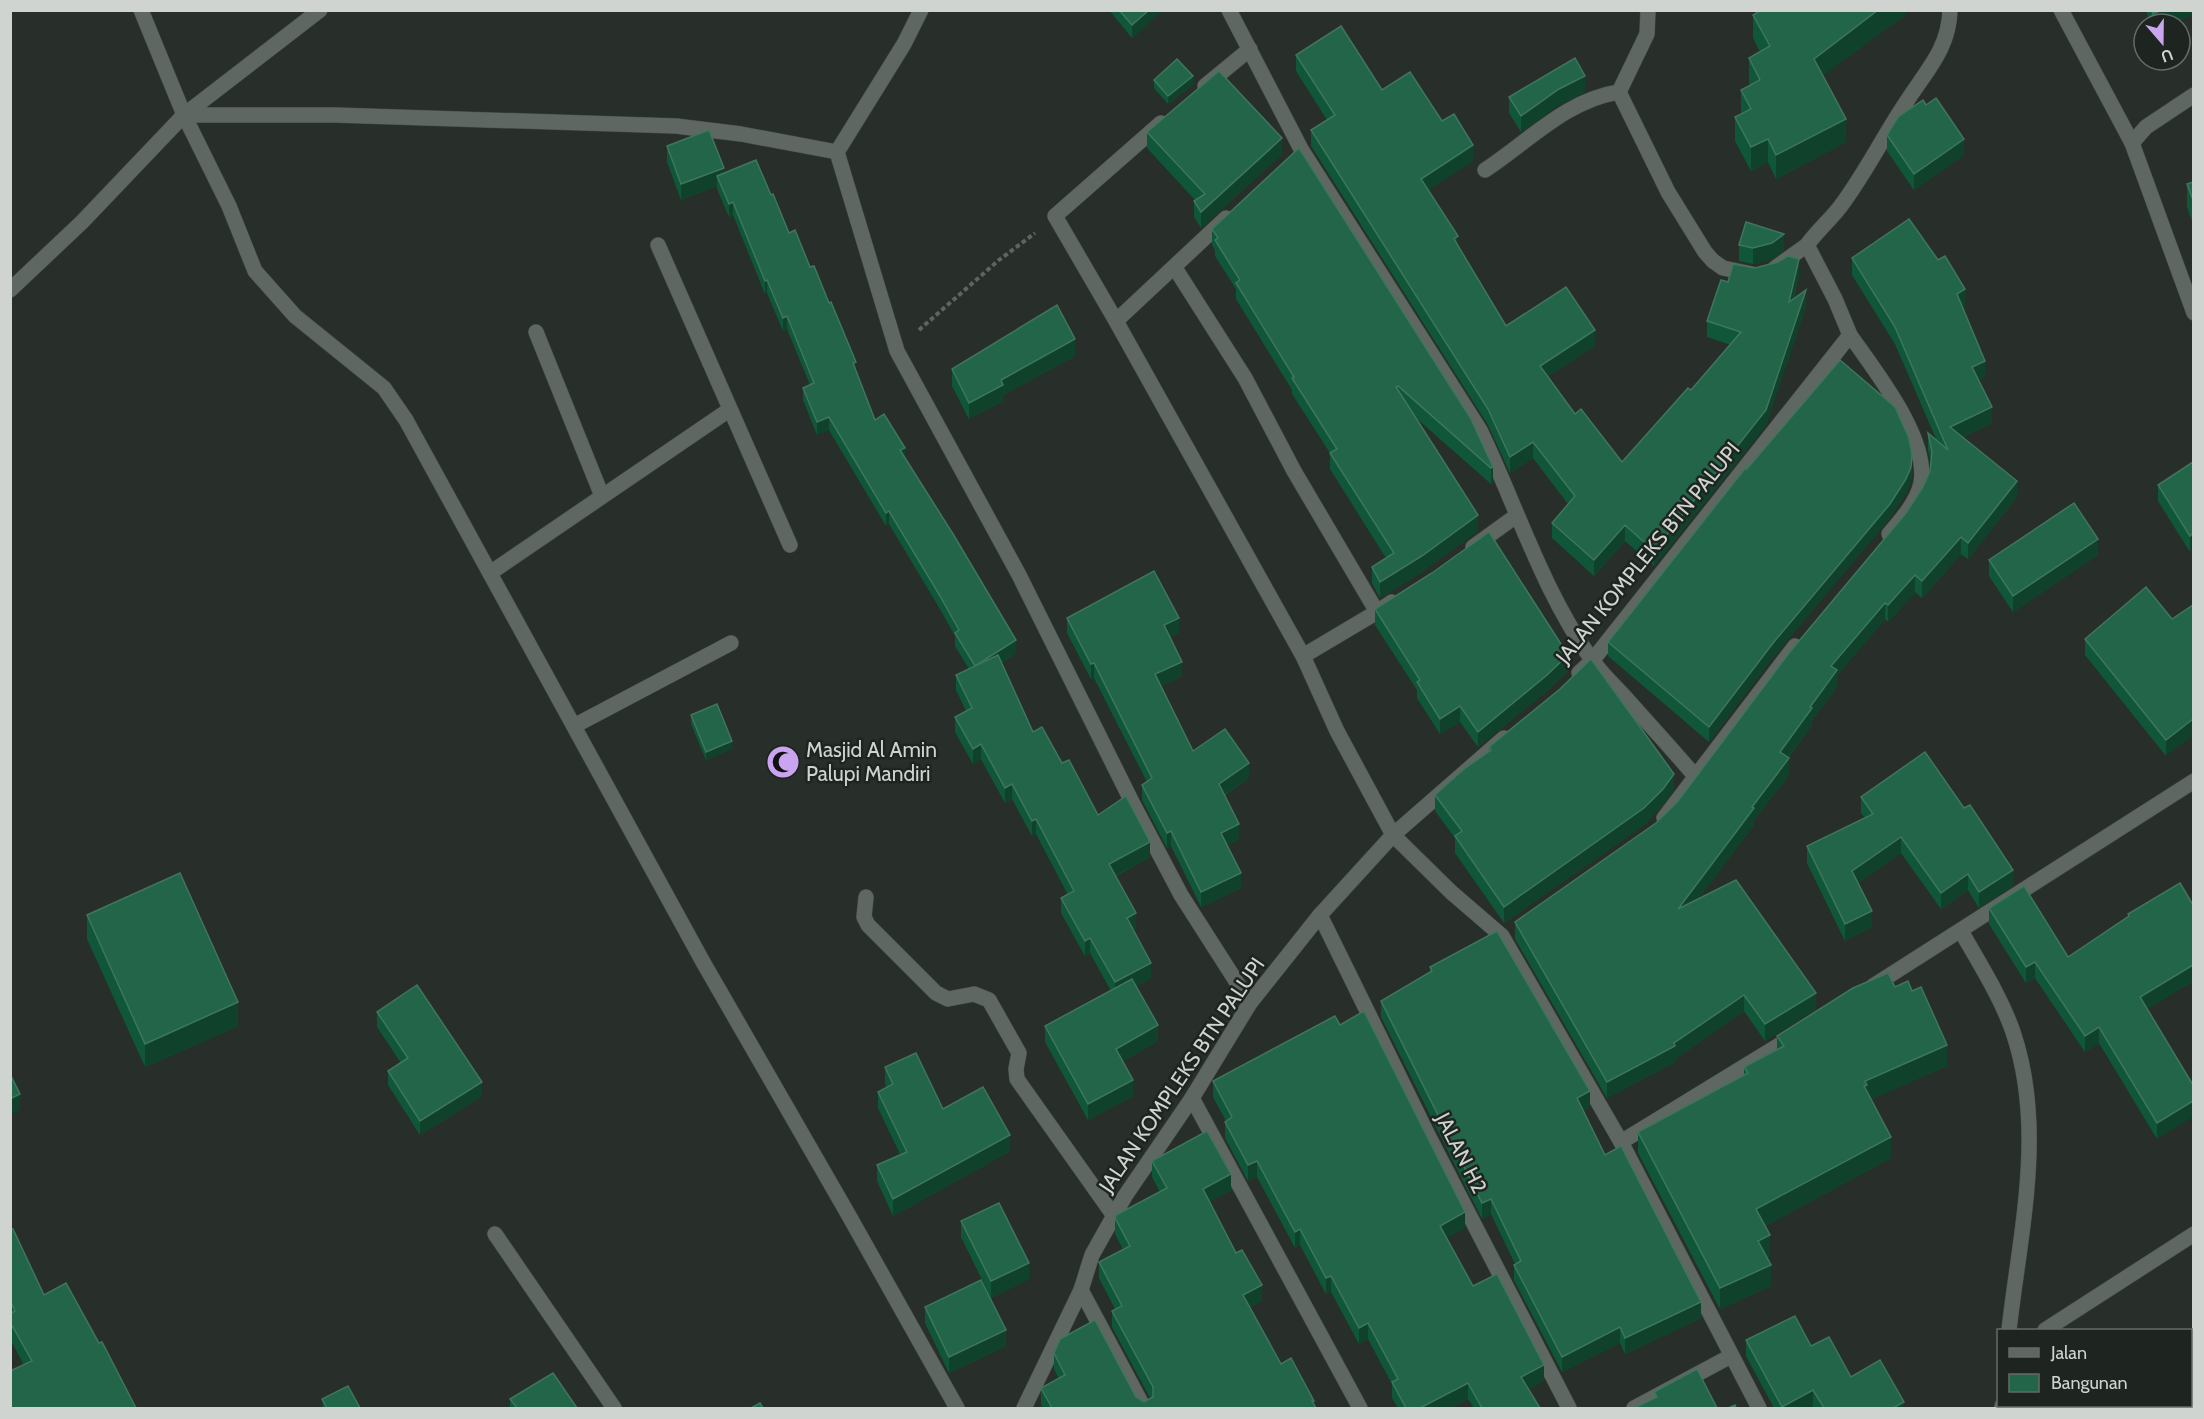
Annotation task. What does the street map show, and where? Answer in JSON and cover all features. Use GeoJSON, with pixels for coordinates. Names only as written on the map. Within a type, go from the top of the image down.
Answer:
{"type":"FeatureCollection","features":[{"type":"Feature","properties":{"kind":"street"},"geometry":{"type":"LineString","coordinates":[[141,10],[184,115],[229,206],[255,271],[296,316],[384,388],[406,420],[703,962],[957,1408]]}},
{"type":"Feature","properties":{"kind":"street"},"geometry":{"type":"LineString","coordinates":[[10,290],[82,222],[184,115],[320,10]]}},
{"type":"Feature","properties":{"kind":"street"},"geometry":{"type":"LineString","coordinates":[[921,10],[904,44],[837,152],[897,351],[1020,575],[1133,804],[1181,895],[1250,1003]]}},
{"type":"Feature","properties":{"kind":"street"},"geometry":{"type":"LineString","coordinates":[[1229,10],[1250,49],[1297,153],[1480,430],[1550,590],[1592,660],[1695,776]]}},
{"type":"Feature","properties":{"kind":"street"},"geometry":{"type":"LineString","coordinates":[[1619,92],[1647,34],[1648,10]]}},
{"type":"Feature","properties":{"kind":"street"},"geometry":{"type":"LineString","coordinates":[[1619,92],[1668,192],[1705,252],[1723,267],[1753,274],[1776,268],[1807,246],[1840,206],[1908,98],[1929,70],[1943,44],[1950,22],[1950,10]]}},
{"type":"Feature","properties":{"kind":"street"},"geometry":{"type":"LineString","coordinates":[[2061,10],[2132,143],[2193,313]]}},
{"type":"Feature","properties":{"kind":"street"},"geometry":{"type":"LineString","coordinates":[[1197,93],[1250,49]]}},
{"type":"Feature","properties":{"kind":"street"},"geometry":{"type":"LineString","coordinates":[[1485,170],[1549,123],[1579,105],[1594,97],[1619,92]]}},
{"type":"Feature","properties":{"kind":"street"},"geometry":{"type":"LineString","coordinates":[[2132,143],[2146,127],[2193,95]]}},
{"type":"Feature","properties":{"kind":"street"},"geometry":{"type":"LineString","coordinates":[[184,115],[335,115],[676,126],[741,134],[837,152]]}},
{"type":"Feature","properties":{"kind":"street"},"geometry":{"type":"LineString","coordinates":[[1171,115],[1055,216],[1303,656],[1337,731],[1393,835],[1451,892],[1506,933],[1621,1142],[1759,1408]]}},
{"type":"Feature","properties":{"kind":"street"},"geometry":{"type":"LineString","coordinates":[[1116,321],[1175,268],[1237,207]]}},
{"type":"Feature","properties":{"kind":"street"},"geometry":{"type":"LineString","coordinates":[[658,245],[790,545]]}},
{"type":"Feature","properties":{"kind":"street"},"geometry":{"type":"LineString","coordinates":[[1807,246],[1835,299],[1850,335],[1902,411],[1918,449],[1922,468],[1921,484],[1915,498],[1882,542]]}},
{"type":"Feature","properties":{"kind":"street"},"geometry":{"type":"LineString","coordinates":[[1175,268],[1245,378],[1294,471],[1377,612]]}},
{"type":"Feature","properties":{"kind":"street"},"geometry":{"type":"LineString","coordinates":[[536,332],[602,496]]}},
{"type":"Feature","properties":{"kind":"street","name":"JALAN KOMPLEKS BTN PALUPI"},"geometry":{"type":"LineString","coordinates":[[1569,683],[1592,660],[1850,335]]}},
{"type":"Feature","properties":{"kind":"street"},"geometry":{"type":"LineString","coordinates":[[490,573],[729,410]]}},
{"type":"Feature","properties":{"kind":"street"},"geometry":{"type":"LineString","coordinates":[[1461,556],[1516,516]]}},
{"type":"Feature","properties":{"kind":"street"},"geometry":{"type":"LineString","coordinates":[[1303,656],[1407,593]]}},
{"type":"Feature","properties":{"kind":"street"},"geometry":{"type":"LineString","coordinates":[[1650,832],[1671,811],[1695,776],[1801,638]]}},
{"type":"Feature","properties":{"kind":"street"},"geometry":{"type":"LineString","coordinates":[[574,726],[731,643]]}},
{"type":"Feature","properties":{"kind":"street","name":"JALAN KOMPLEKS BTN PALUPI"},"geometry":{"type":"LineString","coordinates":[[1024,1408],[1081,1290],[1092,1255],[1125,1196],[1191,1098],[1250,1003],[1320,915],[1393,835],[1512,732]]}},
{"type":"Feature","properties":{"kind":"street"},"geometry":{"type":"LineString","coordinates":[[1858,996],[2193,781]]}},
{"type":"Feature","properties":{"kind":"street"},"geometry":{"type":"LineString","coordinates":[[866,897],[864,917],[868,925],[936,993],[948,999],[974,994],[989,1000],[1019,1053],[1016,1069],[1017,1080],[1114,1216]]}},
{"type":"Feature","properties":{"kind":"street","name":"JALAN H2"},"geometry":{"type":"LineString","coordinates":[[1320,915],[1429,1137],[1569,1408]]}},
{"type":"Feature","properties":{"kind":"street"},"geometry":{"type":"LineString","coordinates":[[1961,931],[1992,986],[2013,1032],[2026,1086],[2030,1172],[2008,1329]]}},
{"type":"Feature","properties":{"kind":"street"},"geometry":{"type":"LineString","coordinates":[[1621,1142],[1808,1027]]}},
{"type":"Feature","properties":{"kind":"street"},"geometry":{"type":"LineString","coordinates":[[1191,1098],[1360,1408]]}},
{"type":"Feature","properties":{"kind":"street"},"geometry":{"type":"LineString","coordinates":[[495,1234],[614,1408]]}},
{"type":"Feature","properties":{"kind":"street"},"geometry":{"type":"LineString","coordinates":[[2047,1329],[2193,1234]]}},
{"type":"Feature","properties":{"kind":"street"},"geometry":{"type":"LineString","coordinates":[[1081,1290],[1144,1408]]}},
{"type":"Feature","properties":{"kind":"street"},"geometry":{"type":"LineString","coordinates":[[1634,1408],[1731,1356]]}},
{"type":"Feature","properties":{"kind":"path"},"geometry":{"type":"LineString","coordinates":[[897,351],[925,323],[1055,216]]}},
{"type":"Feature","properties":{"kind":"building"},"geometry":{"type":"Polygon","coordinates":[[[1119,10],[1149,10],[1132,25],[1119,10]]]}},
{"type":"Feature","properties":{"kind":"building"},"geometry":{"type":"Polygon","coordinates":[[[1761,10],[1878,10],[1814,59],[1846,119],[1776,155],[1768,139],[1751,147],[1735,117],[1751,109],[1741,90],[1760,80],[1749,58],[1770,46],[1753,15],[1761,10]]]}},
{"type":"Feature","properties":{"kind":"building"},"geometry":{"type":"Polygon","coordinates":[[[1341,26],[1382,90],[1410,72],[1442,121],[1454,114],[1473,145],[1421,179],[1458,236],[1454,239],[1506,326],[1566,287],[1595,330],[1540,366],[1575,414],[1581,409],[1622,462],[1688,388],[1691,390],[1741,332],[1707,321],[1721,280],[1728,282],[1733,264],[1755,268],[1778,262],[1788,256],[1799,259],[1789,302],[1806,290],[1766,410],[1654,551],[1625,525],[1594,560],[1552,523],[1575,496],[1533,442],[1510,457],[1488,409],[1311,130],[1335,115],[1296,55],[1341,26]]]}},
{"type":"Feature","properties":{"kind":"building"},"geometry":{"type":"Polygon","coordinates":[[[1575,58],[1585,76],[1559,89],[1521,116],[1509,97],[1575,58]]]}},
{"type":"Feature","properties":{"kind":"building"},"geometry":{"type":"Polygon","coordinates":[[[1177,59],[1193,76],[1168,96],[1154,80],[1177,59]]]}},
{"type":"Feature","properties":{"kind":"building"},"geometry":{"type":"Polygon","coordinates":[[[1219,71],[1282,138],[1201,212],[1194,201],[1205,194],[1147,132],[1219,71]]]}},
{"type":"Feature","properties":{"kind":"building"},"geometry":{"type":"Polygon","coordinates":[[[1936,98],[1964,139],[1914,174],[1887,135],[1898,117],[1923,100],[1926,105],[1936,98]]]}},
{"type":"Feature","properties":{"kind":"building"},"geometry":{"type":"Polygon","coordinates":[[[709,130],[724,168],[681,184],[667,146],[709,130]]]}},
{"type":"Feature","properties":{"kind":"building"},"geometry":{"type":"Polygon","coordinates":[[[1299,148],[1471,419],[1493,467],[1491,468],[1398,386],[1396,387],[1478,515],[1422,556],[1380,582],[1372,567],[1394,553],[1330,453],[1337,449],[1236,283],[1240,280],[1215,240],[1218,238],[1212,229],[1299,148]]]}},
{"type":"Feature","properties":{"kind":"building"},"geometry":{"type":"Polygon","coordinates":[[[756,160],[789,233],[795,230],[810,267],[814,266],[829,303],[831,302],[856,362],[853,363],[875,420],[884,414],[905,448],[900,450],[1016,640],[975,666],[955,633],[959,630],[940,596],[889,511],[886,513],[829,417],[817,422],[803,388],[814,383],[787,316],[783,318],[767,280],[765,281],[733,202],[729,204],[717,176],[756,160]]]}},
{"type":"Feature","properties":{"kind":"building"},"geometry":{"type":"Polygon","coordinates":[[[2193,182],[2193,200],[2187,184],[2193,182]]]}},
{"type":"Feature","properties":{"kind":"building"},"geometry":{"type":"Polygon","coordinates":[[[1909,219],[1938,260],[1945,256],[1965,289],[1957,294],[1985,361],[1972,367],[1992,407],[1950,427],[2017,481],[1968,543],[1961,537],[1922,581],[1915,575],[1888,605],[1885,603],[1831,666],[1837,670],[1780,752],[1789,758],[1678,909],[1736,880],[1816,993],[1765,1024],[1744,995],[1674,1043],[1675,1046],[1607,1082],[1515,922],[1656,823],[1678,801],[1789,653],[1906,513],[1923,487],[1930,471],[1932,452],[1928,433],[1948,450],[1895,327],[1852,258],[1909,219]]]}},
{"type":"Feature","properties":{"kind":"building"},"geometry":{"type":"Polygon","coordinates":[[[1746,222],[1784,234],[1772,243],[1753,248],[1739,245],[1746,222]]]}},
{"type":"Feature","properties":{"kind":"building"},"geometry":{"type":"Polygon","coordinates":[[[1057,305],[1075,339],[1001,380],[1003,385],[969,403],[952,369],[1057,305]]]}},
{"type":"Feature","properties":{"kind":"building"},"geometry":{"type":"Polygon","coordinates":[[[1840,360],[1895,407],[1909,438],[1912,454],[1911,467],[1890,504],[1773,643],[1709,727],[1608,642],[1747,466],[1746,470],[1840,360]]]}},
{"type":"Feature","properties":{"kind":"building"},"geometry":{"type":"Polygon","coordinates":[[[2193,462],[2193,533],[2190,536],[2158,485],[2193,462]]]}},
{"type":"Feature","properties":{"kind":"building"},"geometry":{"type":"Polygon","coordinates":[[[2074,503],[2098,539],[2013,596],[1989,560],[2074,503]]]}},
{"type":"Feature","properties":{"kind":"building"},"geometry":{"type":"Polygon","coordinates":[[[1489,532],[1568,655],[1478,732],[1460,706],[1440,719],[1417,682],[1420,680],[1375,609],[1432,573],[1489,532]]]}},
{"type":"Feature","properties":{"kind":"building"},"geometry":{"type":"Polygon","coordinates":[[[1154,571],[1179,618],[1164,625],[1182,662],[1155,674],[1193,751],[1225,729],[1249,763],[1219,784],[1239,824],[1221,833],[1241,873],[1201,892],[1171,831],[1167,833],[1142,785],[1152,778],[1094,663],[1091,664],[1067,618],[1154,571]]]}},
{"type":"Feature","properties":{"kind":"building"},"geometry":{"type":"Polygon","coordinates":[[[2146,587],[2172,619],[2193,605],[2193,719],[2166,740],[2085,639],[2146,587]]]}},
{"type":"Feature","properties":{"kind":"building"},"geometry":{"type":"Polygon","coordinates":[[[998,655],[1033,732],[1042,727],[1062,763],[1069,760],[1098,815],[1126,796],[1150,842],[1109,864],[1136,913],[1127,918],[1151,963],[1115,982],[1090,938],[1085,941],[1061,898],[1074,891],[1036,819],[1032,821],[1012,784],[1005,788],[981,744],[973,749],[955,717],[972,708],[956,675],[998,655]]]}},
{"type":"Feature","properties":{"kind":"building"},"geometry":{"type":"Polygon","coordinates":[[[1591,659],[1674,774],[1644,808],[1504,907],[1455,836],[1462,831],[1435,795],[1464,769],[1491,750],[1489,747],[1560,689],[1591,659]]]}},
{"type":"Feature","properties":{"kind":"building"},"geometry":{"type":"Polygon","coordinates":[[[717,704],[732,741],[706,752],[691,715],[717,704]]]}},
{"type":"Feature","properties":{"kind":"building"},"geometry":{"type":"Polygon","coordinates":[[[1925,752],[1964,808],[1970,805],[2013,870],[1979,892],[1968,874],[1941,893],[1901,837],[1852,871],[1872,911],[1845,924],[1807,846],[1873,814],[1861,797],[1925,752]]]}},
{"type":"Feature","properties":{"kind":"building"},"geometry":{"type":"Polygon","coordinates":[[[180,873],[238,1002],[145,1044],[87,915],[180,873]]]}},
{"type":"Feature","properties":{"kind":"building"},"geometry":{"type":"Polygon","coordinates":[[[2180,883],[2193,905],[2193,965],[2140,997],[2193,1085],[2193,1101],[2157,1123],[2099,1027],[2085,1036],[2035,962],[2026,967],[1989,908],[2024,886],[2068,957],[2129,916],[2128,914],[2180,883]]]}},
{"type":"Feature","properties":{"kind":"building"},"geometry":{"type":"Polygon","coordinates":[[[1497,931],[1590,1091],[1577,1098],[1605,1155],[1621,1146],[1701,1302],[1625,1338],[1620,1327],[1562,1357],[1514,1265],[1521,1261],[1491,1199],[1482,1203],[1381,1001],[1432,971],[1430,967],[1497,931]]]}},
{"type":"Feature","properties":{"kind":"building"},"geometry":{"type":"Polygon","coordinates":[[[1888,973],[1895,987],[1908,981],[1912,991],[1921,987],[1947,1045],[1865,1081],[1867,1085],[1864,1086],[1891,1137],[1756,1209],[1770,1235],[1758,1241],[1771,1265],[1720,1288],[1638,1132],[1748,1073],[1744,1067],[1784,1046],[1777,1036],[1853,988],[1888,973]]]}},
{"type":"Feature","properties":{"kind":"building"},"geometry":{"type":"Polygon","coordinates":[[[1132,979],[1158,1025],[1116,1049],[1133,1080],[1088,1104],[1045,1026],[1132,979]]]}},
{"type":"Feature","properties":{"kind":"building"},"geometry":{"type":"Polygon","coordinates":[[[417,985],[482,1082],[420,1121],[388,1071],[408,1058],[377,1012],[417,985]]]}},
{"type":"Feature","properties":{"kind":"building"},"geometry":{"type":"Polygon","coordinates":[[[1364,1011],[1465,1212],[1440,1226],[1473,1286],[1497,1274],[1544,1365],[1521,1377],[1540,1408],[1482,1408],[1468,1383],[1420,1408],[1406,1408],[1392,1382],[1398,1379],[1368,1323],[1359,1328],[1331,1276],[1326,1278],[1300,1229],[1295,1232],[1257,1161],[1248,1165],[1225,1122],[1232,1117],[1213,1081],[1335,1016],[1340,1025],[1364,1011]]]}},
{"type":"Feature","properties":{"kind":"building"},"geometry":{"type":"Polygon","coordinates":[[[916,1053],[943,1109],[983,1087],[1010,1135],[893,1199],[877,1165],[907,1152],[878,1092],[893,1084],[885,1067],[916,1053]]]}},
{"type":"Feature","properties":{"kind":"building"},"geometry":{"type":"Polygon","coordinates":[[[10,1074],[20,1094],[10,1099],[10,1074]]]}},
{"type":"Feature","properties":{"kind":"building"},"geometry":{"type":"Polygon","coordinates":[[[1207,1131],[1231,1174],[1203,1189],[1236,1253],[1242,1250],[1262,1285],[1243,1295],[1281,1364],[1291,1358],[1316,1408],[1052,1408],[1041,1388],[1065,1375],[1054,1353],[1060,1339],[1095,1320],[1136,1397],[1144,1402],[1153,1397],[1153,1387],[1112,1311],[1122,1306],[1099,1262],[1130,1246],[1115,1218],[1116,1215],[1167,1188],[1152,1161],[1207,1131]]]}},
{"type":"Feature","properties":{"kind":"building"},"geometry":{"type":"Polygon","coordinates":[[[999,1203],[1029,1263],[991,1281],[961,1221],[999,1203]]]}},
{"type":"Feature","properties":{"kind":"building"},"geometry":{"type":"Polygon","coordinates":[[[13,1229],[44,1295],[66,1283],[99,1343],[102,1342],[136,1408],[10,1408],[10,1371],[32,1361],[10,1322],[10,1314],[15,1311],[10,1300],[10,1230],[13,1229]]]}},
{"type":"Feature","properties":{"kind":"building"},"geometry":{"type":"Polygon","coordinates":[[[981,1280],[1006,1330],[949,1357],[925,1307],[981,1280]]]}},
{"type":"Feature","properties":{"kind":"building"},"geometry":{"type":"Polygon","coordinates":[[[1795,1316],[1811,1346],[1829,1337],[1851,1377],[1880,1360],[1904,1402],[1893,1408],[1824,1408],[1813,1390],[1782,1407],[1746,1340],[1795,1316]]]}},
{"type":"Feature","properties":{"kind":"building"},"geometry":{"type":"Polygon","coordinates":[[[1697,1369],[1717,1408],[1634,1408],[1657,1397],[1654,1392],[1697,1369]]]}},
{"type":"Feature","properties":{"kind":"building"},"geometry":{"type":"Polygon","coordinates":[[[553,1373],[577,1408],[517,1408],[510,1399],[553,1373]]]}},
{"type":"Feature","properties":{"kind":"building"},"geometry":{"type":"Polygon","coordinates":[[[348,1386],[360,1408],[327,1408],[322,1399],[348,1386]]]}},
{"type":"Feature","properties":{"kind":"building"},"geometry":{"type":"Polygon","coordinates":[[[760,1403],[763,1408],[751,1408],[760,1403]]]}},
{"type":"Feature","properties":{"kind":"place","name":"Masjid Al Amin Palupi Mandiri"},"geometry":{"type":"Point","coordinates":[783,762]}}]}
